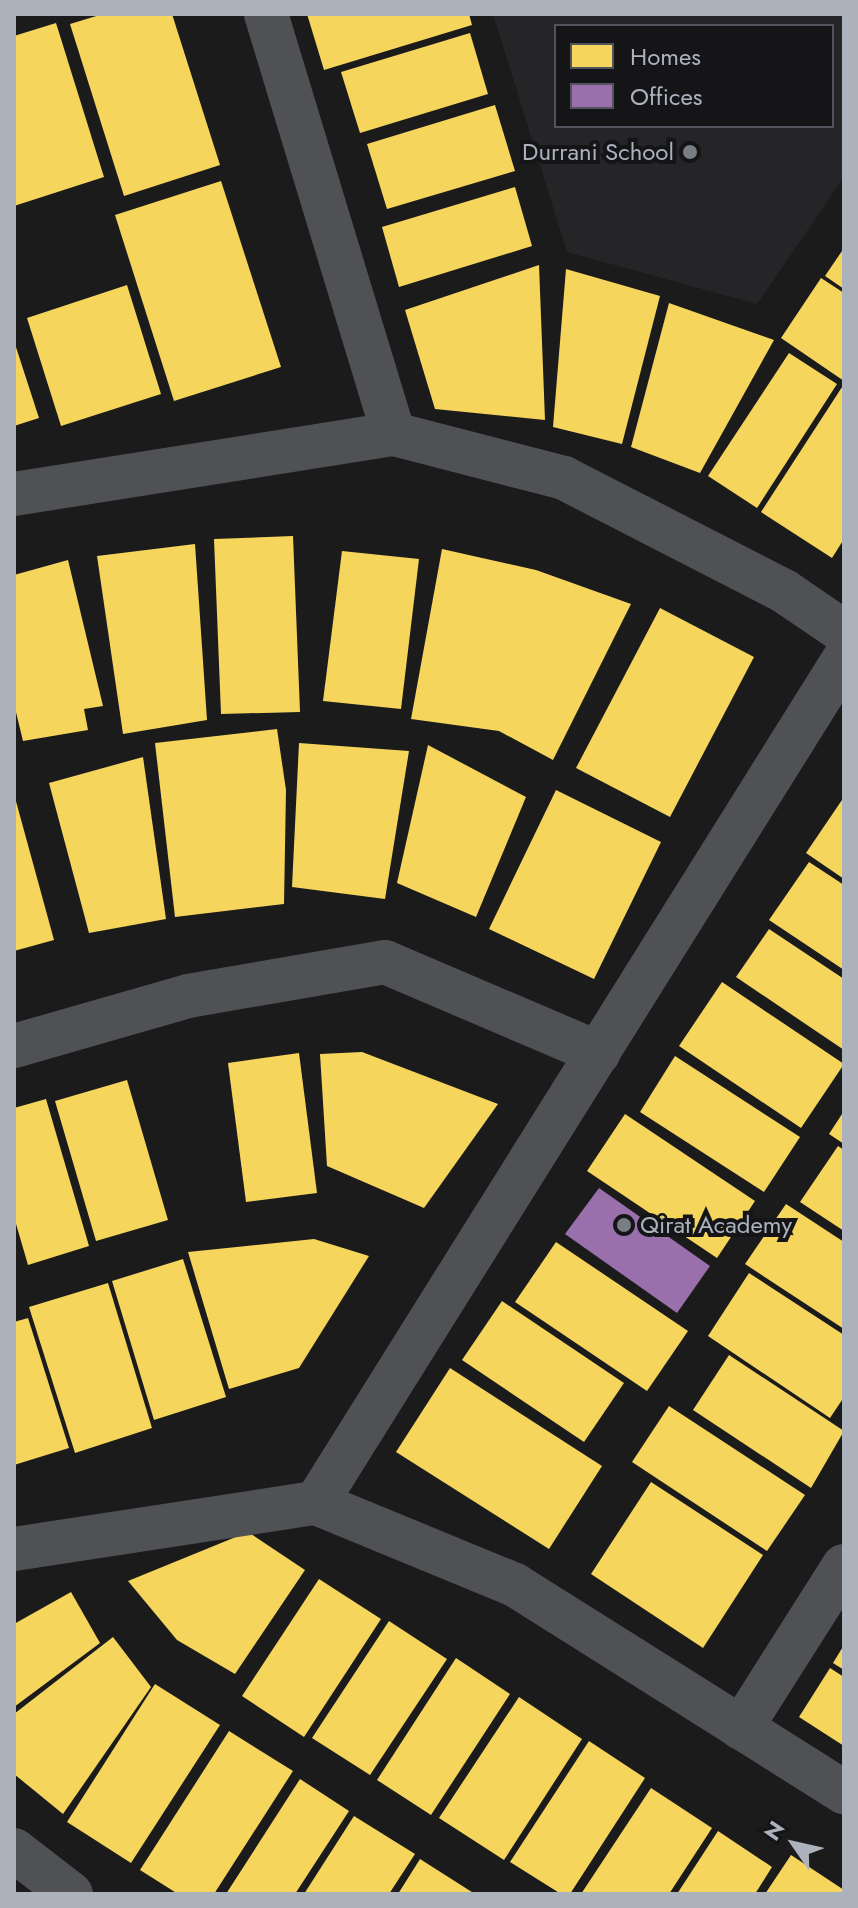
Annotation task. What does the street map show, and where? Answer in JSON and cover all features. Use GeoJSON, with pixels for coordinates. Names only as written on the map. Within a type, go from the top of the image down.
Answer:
{"type":"FeatureCollection","features":[{"type":"Feature","properties":{"kind":"street"},"geometry":{"type":"LineString","coordinates":[[266,14],[394,434]]}},
{"type":"Feature","properties":{"kind":"street"},"geometry":{"type":"LineString","coordinates":[[14,494],[394,434],[564,478],[784,591],[844,632]]}},
{"type":"Feature","properties":{"kind":"street"},"geometry":{"type":"LineString","coordinates":[[316,1503],[844,659]]}},
{"type":"Feature","properties":{"kind":"street"},"geometry":{"type":"LineString","coordinates":[[14,1046],[188,996],[385,962],[598,1053]]}},
{"type":"Feature","properties":{"kind":"street"},"geometry":{"type":"LineString","coordinates":[[14,1549],[316,1503],[515,1585],[844,1792]]}},
{"type":"Feature","properties":{"kind":"street"},"geometry":{"type":"LineString","coordinates":[[741,1728],[844,1566]]}},
{"type":"Feature","properties":{"kind":"street"},"geometry":{"type":"LineString","coordinates":[[14,1850],[71,1894]]}},
{"type":"Feature","properties":{"kind":"shaded area","name":"Durrani School"},"geometry":{"type":"Polygon","coordinates":[[[493,14],[844,14],[844,177],[757,304],[567,252],[493,14]]]}},
{"type":"Feature","properties":{"kind":"building: Homes"},"geometry":{"type":"Polygon","coordinates":[[[103,14],[172,14],[220,165],[124,196],[70,24],[103,14]]]}},
{"type":"Feature","properties":{"kind":"building: Homes"},"geometry":{"type":"Polygon","coordinates":[[[307,14],[469,14],[472,25],[324,70],[307,14]]]}},
{"type":"Feature","properties":{"kind":"building: Homes"},"geometry":{"type":"Polygon","coordinates":[[[56,23],[104,177],[14,206],[14,36],[56,23]]]}},
{"type":"Feature","properties":{"kind":"building: Homes"},"geometry":{"type":"Polygon","coordinates":[[[470,33],[488,94],[360,133],[341,72],[470,33]]]}},
{"type":"Feature","properties":{"kind":"building: Homes"},"geometry":{"type":"Polygon","coordinates":[[[495,105],[515,171],[387,209],[367,144],[495,105]]]}},
{"type":"Feature","properties":{"kind":"building: Homes"},"geometry":{"type":"Polygon","coordinates":[[[221,181],[281,367],[174,401],[115,215],[221,181]]]}},
{"type":"Feature","properties":{"kind":"building: Homes"},"geometry":{"type":"Polygon","coordinates":[[[515,187],[532,246],[399,287],[382,227],[515,187]]]}},
{"type":"Feature","properties":{"kind":"building: Homes"},"geometry":{"type":"Polygon","coordinates":[[[844,248],[844,289],[825,276],[844,248]]]}},
{"type":"Feature","properties":{"kind":"building: Homes"},"geometry":{"type":"Polygon","coordinates":[[[539,265],[545,420],[435,409],[405,310],[539,265]]]}},
{"type":"Feature","properties":{"kind":"building: Homes"},"geometry":{"type":"Polygon","coordinates":[[[566,269],[660,296],[622,444],[553,427],[566,269]]]}},
{"type":"Feature","properties":{"kind":"building: Homes"},"geometry":{"type":"Polygon","coordinates":[[[821,278],[844,293],[844,381],[781,338],[821,278]]]}},
{"type":"Feature","properties":{"kind":"building: Homes"},"geometry":{"type":"Polygon","coordinates":[[[127,285],[161,394],[61,426],[27,318],[127,285]]]}},
{"type":"Feature","properties":{"kind":"building: Homes"},"geometry":{"type":"Polygon","coordinates":[[[669,303],[774,340],[700,473],[631,447],[669,303]]]}},
{"type":"Feature","properties":{"kind":"building: Homes"},"geometry":{"type":"Polygon","coordinates":[[[14,341],[39,418],[14,426],[14,341]]]}},
{"type":"Feature","properties":{"kind":"building: Homes"},"geometry":{"type":"Polygon","coordinates":[[[789,353],[837,384],[757,508],[708,476],[789,353]]]}},
{"type":"Feature","properties":{"kind":"building: Homes"},"geometry":{"type":"Polygon","coordinates":[[[844,384],[844,539],[832,558],[761,512],[844,384]]]}},
{"type":"Feature","properties":{"kind":"building: Homes"},"geometry":{"type":"Polygon","coordinates":[[[293,536],[300,712],[221,714],[214,539],[293,536]]]}},
{"type":"Feature","properties":{"kind":"building: Homes"},"geometry":{"type":"Polygon","coordinates":[[[195,544],[207,720],[123,734],[97,556],[195,544]]]}},
{"type":"Feature","properties":{"kind":"building: Homes"},"geometry":{"type":"Polygon","coordinates":[[[442,549],[536,570],[631,604],[553,760],[499,731],[411,719],[442,549]]]}},
{"type":"Feature","properties":{"kind":"building: Homes"},"geometry":{"type":"Polygon","coordinates":[[[342,551],[419,559],[401,709],[323,701],[342,551]]]}},
{"type":"Feature","properties":{"kind":"building: Homes"},"geometry":{"type":"Polygon","coordinates":[[[68,560],[103,706],[84,709],[88,730],[23,741],[14,704],[14,575],[68,560]]]}},
{"type":"Feature","properties":{"kind":"building: Homes"},"geometry":{"type":"Polygon","coordinates":[[[660,608],[754,657],[670,817],[576,768],[660,608]]]}},
{"type":"Feature","properties":{"kind":"building: Homes"},"geometry":{"type":"Polygon","coordinates":[[[277,729],[286,790],[284,904],[175,917],[155,743],[277,729]]]}},
{"type":"Feature","properties":{"kind":"building: Homes"},"geometry":{"type":"Polygon","coordinates":[[[299,743],[409,751],[385,899],[292,887],[299,743]]]}},
{"type":"Feature","properties":{"kind":"building: Homes"},"geometry":{"type":"Polygon","coordinates":[[[428,745],[526,797],[476,917],[397,883],[428,745]]]}},
{"type":"Feature","properties":{"kind":"building: Homes"},"geometry":{"type":"Polygon","coordinates":[[[143,757],[166,919],[89,933],[49,783],[143,757]]]}},
{"type":"Feature","properties":{"kind":"building: Homes"},"geometry":{"type":"Polygon","coordinates":[[[556,790],[661,842],[594,979],[489,929],[556,790]]]}},
{"type":"Feature","properties":{"kind":"building: Homes"},"geometry":{"type":"Polygon","coordinates":[[[14,794],[54,940],[14,951],[14,794]]]}},
{"type":"Feature","properties":{"kind":"building: Homes"},"geometry":{"type":"Polygon","coordinates":[[[844,797],[844,879],[806,853],[844,797]]]}},
{"type":"Feature","properties":{"kind":"building: Homes"},"geometry":{"type":"Polygon","coordinates":[[[809,862],[844,885],[844,970],[769,920],[809,862]]]}},
{"type":"Feature","properties":{"kind":"building: Homes"},"geometry":{"type":"Polygon","coordinates":[[[769,929],[844,979],[844,1050],[736,977],[769,929]]]}},
{"type":"Feature","properties":{"kind":"building: Homes"},"geometry":{"type":"Polygon","coordinates":[[[722,982],[844,1064],[801,1128],[679,1046],[722,982]]]}},
{"type":"Feature","properties":{"kind":"building: Homes"},"geometry":{"type":"Polygon","coordinates":[[[362,1052],[498,1104],[424,1208],[327,1166],[320,1054],[362,1052]]]}},
{"type":"Feature","properties":{"kind":"building: Homes"},"geometry":{"type":"Polygon","coordinates":[[[299,1053],[317,1193],[246,1202],[228,1063],[299,1053]]]}},
{"type":"Feature","properties":{"kind":"building: Homes"},"geometry":{"type":"Polygon","coordinates":[[[675,1056],[800,1137],[764,1192],[640,1112],[675,1056]]]}},
{"type":"Feature","properties":{"kind":"building: Homes"},"geometry":{"type":"Polygon","coordinates":[[[127,1080],[168,1220],[96,1241],[55,1101],[127,1080]]]}},
{"type":"Feature","properties":{"kind":"building: Homes"},"geometry":{"type":"Polygon","coordinates":[[[46,1099],[89,1246],[28,1265],[14,1217],[14,1108],[46,1099]]]}},
{"type":"Feature","properties":{"kind":"building: Homes"},"geometry":{"type":"Polygon","coordinates":[[[844,1111],[844,1144],[829,1134],[844,1111]]]}},
{"type":"Feature","properties":{"kind":"building: Homes"},"geometry":{"type":"Polygon","coordinates":[[[625,1114],[755,1201],[717,1258],[587,1171],[625,1114]]]}},
{"type":"Feature","properties":{"kind":"building: Homes"},"geometry":{"type":"Polygon","coordinates":[[[838,1146],[844,1150],[844,1231],[800,1202],[838,1146]]]}},
{"type":"Feature","properties":{"kind":"building: Homes"},"geometry":{"type":"Polygon","coordinates":[[[786,1204],[844,1242],[844,1329],[745,1264],[786,1204]]]}},
{"type":"Feature","properties":{"kind":"building: Homes"},"geometry":{"type":"Polygon","coordinates":[[[314,1239],[369,1256],[299,1368],[229,1389],[188,1252],[314,1239]]]}},
{"type":"Feature","properties":{"kind":"building: Homes"},"geometry":{"type":"Polygon","coordinates":[[[556,1242],[688,1331],[647,1391],[515,1302],[556,1242]]]}},
{"type":"Feature","properties":{"kind":"building: Homes"},"geometry":{"type":"Polygon","coordinates":[[[183,1259],[226,1397],[154,1420],[112,1281],[183,1259]]]}},
{"type":"Feature","properties":{"kind":"building: Homes"},"geometry":{"type":"Polygon","coordinates":[[[749,1273],[844,1335],[844,1397],[830,1418],[708,1336],[749,1273]]]}},
{"type":"Feature","properties":{"kind":"building: Homes"},"geometry":{"type":"Polygon","coordinates":[[[108,1283],[152,1428],[75,1453],[29,1307],[108,1283]]]}},
{"type":"Feature","properties":{"kind":"building: Homes"},"geometry":{"type":"Polygon","coordinates":[[[502,1301],[624,1383],[584,1442],[462,1360],[502,1301]]]}},
{"type":"Feature","properties":{"kind":"building: Homes"},"geometry":{"type":"Polygon","coordinates":[[[28,1318],[69,1448],[14,1465],[14,1322],[28,1318]]]}},
{"type":"Feature","properties":{"kind":"building: Homes"},"geometry":{"type":"Polygon","coordinates":[[[729,1355],[844,1431],[811,1488],[693,1410],[729,1355]]]}},
{"type":"Feature","properties":{"kind":"building: Homes"},"geometry":{"type":"Polygon","coordinates":[[[450,1368],[602,1466],[549,1549],[396,1452],[450,1368]]]}},
{"type":"Feature","properties":{"kind":"building: Homes"},"geometry":{"type":"Polygon","coordinates":[[[669,1406],[805,1495],[767,1551],[632,1462],[669,1406]]]}},
{"type":"Feature","properties":{"kind":"building: Homes"},"geometry":{"type":"Polygon","coordinates":[[[651,1482],[763,1555],[703,1648],[591,1574],[651,1482]]]}},
{"type":"Feature","properties":{"kind":"building: Homes"},"geometry":{"type":"Polygon","coordinates":[[[248,1532],[305,1570],[235,1674],[177,1640],[128,1581],[248,1532]]]}},
{"type":"Feature","properties":{"kind":"building: Homes"},"geometry":{"type":"Polygon","coordinates":[[[319,1579],[381,1619],[304,1737],[242,1696],[319,1579]]]}},
{"type":"Feature","properties":{"kind":"building: Homes"},"geometry":{"type":"Polygon","coordinates":[[[71,1592],[100,1643],[14,1707],[14,1624],[71,1592]]]}},
{"type":"Feature","properties":{"kind":"building: Homes"},"geometry":{"type":"Polygon","coordinates":[[[389,1621],[447,1659],[370,1775],[312,1738],[389,1621]]]}},
{"type":"Feature","properties":{"kind":"building: Homes"},"geometry":{"type":"Polygon","coordinates":[[[113,1637],[151,1687],[63,1814],[14,1774],[14,1714],[113,1637]]]}},
{"type":"Feature","properties":{"kind":"building: Homes"},"geometry":{"type":"Polygon","coordinates":[[[844,1645],[844,1670],[833,1663],[844,1645]]]}},
{"type":"Feature","properties":{"kind":"building: Homes"},"geometry":{"type":"Polygon","coordinates":[[[456,1658],[510,1694],[431,1815],[377,1780],[456,1658]]]}},
{"type":"Feature","properties":{"kind":"building: Homes"},"geometry":{"type":"Polygon","coordinates":[[[830,1668],[844,1677],[844,1746],[799,1717],[830,1668]]]}},
{"type":"Feature","properties":{"kind":"building: Homes"},"geometry":{"type":"Polygon","coordinates":[[[155,1684],[220,1725],[131,1863],[67,1822],[155,1684]]]}},
{"type":"Feature","properties":{"kind":"building: Homes"},"geometry":{"type":"Polygon","coordinates":[[[519,1697],[582,1739],[504,1860],[439,1818],[519,1697]]]}},
{"type":"Feature","properties":{"kind":"building: Homes"},"geometry":{"type":"Polygon","coordinates":[[[229,1731],[293,1771],[214,1894],[178,1894],[140,1870],[229,1731]]]}},
{"type":"Feature","properties":{"kind":"building: Homes"},"geometry":{"type":"Polygon","coordinates":[[[589,1741],[645,1778],[570,1894],[561,1894],[510,1862],[589,1741]]]}},
{"type":"Feature","properties":{"kind":"building: Homes"},"geometry":{"type":"Polygon","coordinates":[[[300,1779],[349,1811],[295,1894],[226,1894],[300,1779]]]}},
{"type":"Feature","properties":{"kind":"building: Homes"},"geometry":{"type":"Polygon","coordinates":[[[651,1788],[712,1828],[669,1894],[581,1894],[651,1788]]]}},
{"type":"Feature","properties":{"kind":"building: Homes"},"geometry":{"type":"Polygon","coordinates":[[[354,1816],[415,1854],[389,1894],[304,1894],[354,1816]]]}},
{"type":"Feature","properties":{"kind":"building: Homes"},"geometry":{"type":"Polygon","coordinates":[[[718,1831],[772,1867],[755,1894],[677,1894],[718,1831]]]}},
{"type":"Feature","properties":{"kind":"building: Homes"},"geometry":{"type":"Polygon","coordinates":[[[791,1855],[844,1890],[844,1894],[765,1894],[791,1855]]]}},
{"type":"Feature","properties":{"kind":"building: Homes"},"geometry":{"type":"Polygon","coordinates":[[[420,1859],[475,1894],[398,1894],[420,1859]]]}},
{"type":"Feature","properties":{"kind":"building: Offices"},"geometry":{"type":"Polygon","coordinates":[[[599,1188],[710,1266],[677,1313],[565,1234],[599,1188]]]}},
{"type":"Feature","properties":{"kind":"place","name":"Durrani School"},"geometry":{"type":"Point","coordinates":[690,152]}},
{"type":"Feature","properties":{"kind":"place","name":"Qirat Academy"},"geometry":{"type":"Point","coordinates":[624,1225]}}]}
